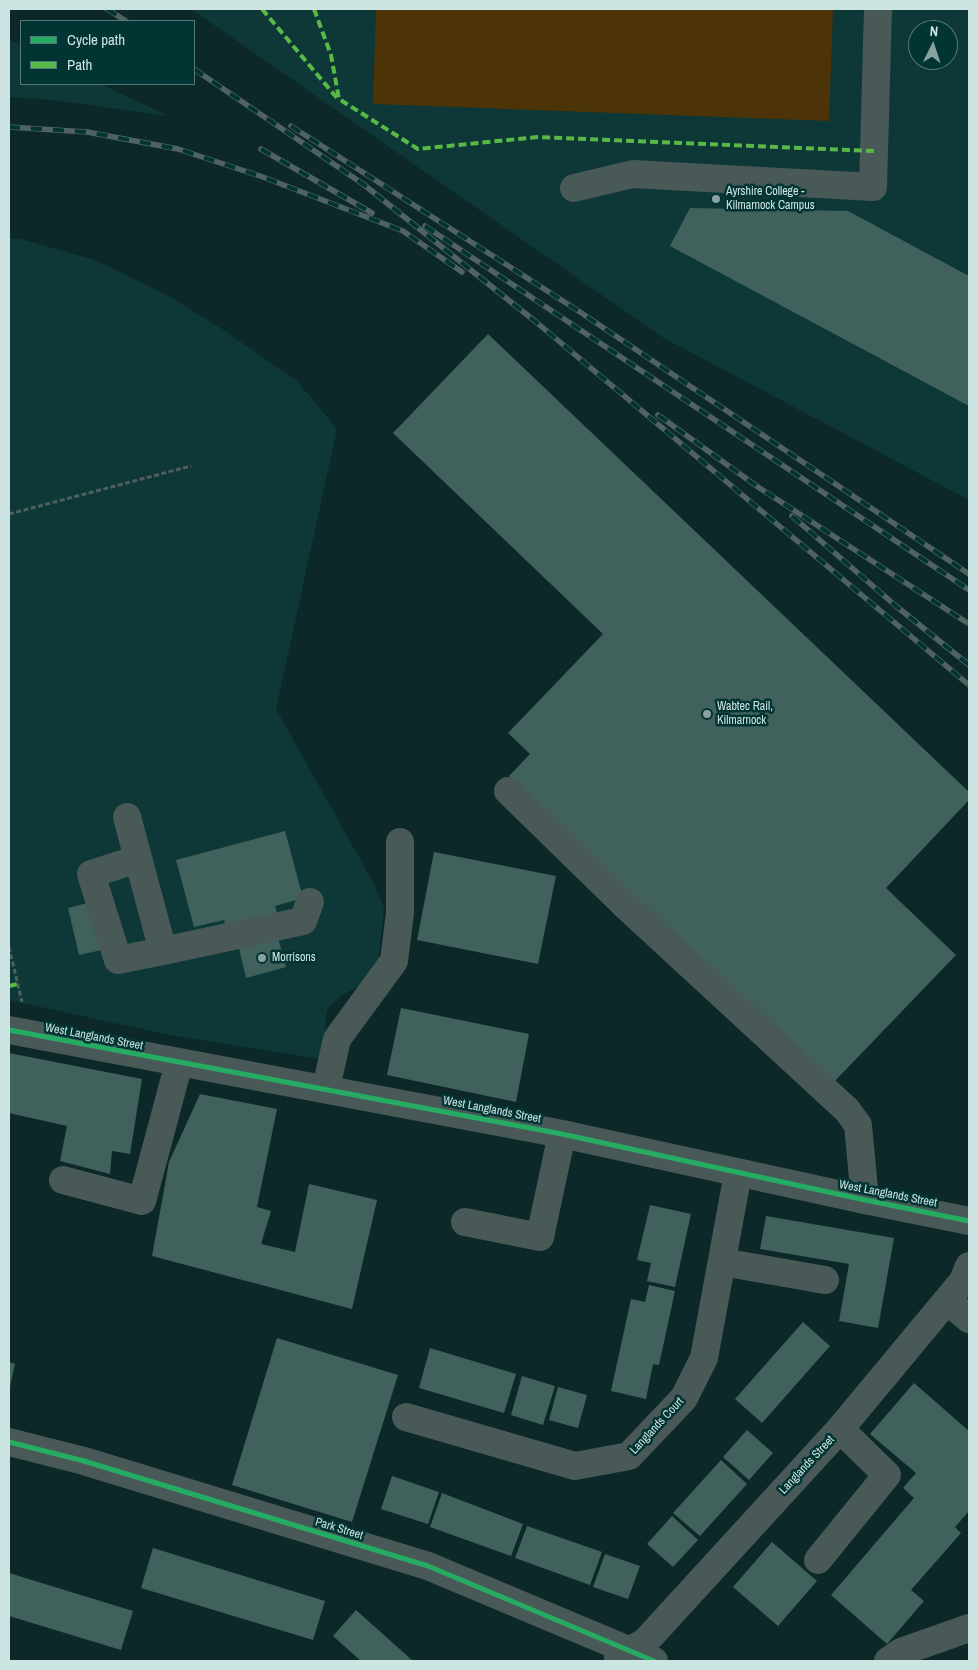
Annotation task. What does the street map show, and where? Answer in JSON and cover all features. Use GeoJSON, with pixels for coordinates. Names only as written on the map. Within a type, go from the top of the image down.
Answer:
{"type":"FeatureCollection","features":[{"type":"Feature","properties":{"kind":"street"},"geometry":{"type":"LineString","coordinates":[[574,188],[633,174],[873,186],[878,9]]}},
{"type":"Feature","properties":{"kind":"street"},"geometry":{"type":"LineString","coordinates":[[508,791],[628,908],[848,1110],[858,1125],[865,1200]]}},
{"type":"Feature","properties":{"kind":"street"},"geometry":{"type":"LineString","coordinates":[[127,817],[163,951]]}},
{"type":"Feature","properties":{"kind":"street"},"geometry":{"type":"LineString","coordinates":[[326,1088],[337,1039],[394,961],[400,913],[400,842]]}},
{"type":"Feature","properties":{"kind":"street"},"geometry":{"type":"LineString","coordinates":[[138,858],[91,874],[118,960],[302,921],[310,902]]}},
{"type":"Feature","properties":{"kind":"street","name":"West Langlands Street"},"geometry":{"type":"LineString","coordinates":[[19,1032],[179,1063],[326,1088],[562,1134],[738,1174],[969,1221]]}},
{"type":"Feature","properties":{"kind":"street"},"geometry":{"type":"LineString","coordinates":[[63,1180],[142,1200],[179,1063]]}},
{"type":"Feature","properties":{"kind":"street"},"geometry":{"type":"LineString","coordinates":[[465,1222],[540,1237],[562,1134]]}},
{"type":"Feature","properties":{"kind":"street","name":"Langlands Court"},"geometry":{"type":"LineString","coordinates":[[406,1417],[574,1466],[629,1456],[684,1398],[704,1358],[738,1174]]}},
{"type":"Feature","properties":{"kind":"street"},"geometry":{"type":"LineString","coordinates":[[722,1262],[825,1280]]}},
{"type":"Feature","properties":{"kind":"street","name":"Langlands Street"},"geometry":{"type":"LineString","coordinates":[[632,1658],[840,1429],[948,1301],[963,1281],[969,1266]]}},
{"type":"Feature","properties":{"kind":"street"},"geometry":{"type":"LineString","coordinates":[[948,1301],[969,1318]]}},
{"type":"Feature","properties":{"kind":"street"},"geometry":{"type":"LineString","coordinates":[[818,1560],[886,1475],[840,1429]]}},
{"type":"Feature","properties":{"kind":"street","name":"Park Street"},"geometry":{"type":"LineString","coordinates":[[9,1442],[84,1461],[428,1566],[632,1658]]}},
{"type":"Feature","properties":{"kind":"street"},"geometry":{"type":"LineString","coordinates":[[888,1661],[901,1652],[969,1628]]}},
{"type":"Feature","properties":{"kind":"path"},"geometry":{"type":"LineString","coordinates":[[9,514],[191,466]]}},
{"type":"Feature","properties":{"kind":"path"},"geometry":{"type":"LineString","coordinates":[[9,947],[19,1032]]}},
{"type":"Feature","properties":{"kind":"shaded area","name":"Ayrshire College - Kilmarnock Campus"},"geometry":{"type":"Polygon","coordinates":[[[191,9],[969,9],[969,500],[662,337],[191,9]]]}},
{"type":"Feature","properties":{"kind":"shaded area"},"geometry":{"type":"Polygon","coordinates":[[[376,9],[833,9],[829,121],[373,104],[376,9]]]}},
{"type":"Feature","properties":{"kind":"shaded area"},"geometry":{"type":"Polygon","coordinates":[[[9,39],[20,44],[20,85],[103,85],[168,116],[53,100],[9,97],[9,39]]]}},
{"type":"Feature","properties":{"kind":"shaded area"},"geometry":{"type":"Polygon","coordinates":[[[9,238],[21,239],[95,260],[171,297],[225,331],[297,381],[337,429],[276,709],[374,884],[384,908],[378,963],[364,983],[339,997],[327,1010],[321,1059],[169,1035],[9,1000],[9,238]]]}},
{"type":"Feature","properties":{"kind":"building"},"geometry":{"type":"Polygon","coordinates":[[[690,208],[848,211],[969,276],[969,406],[670,246],[690,208]]]}},
{"type":"Feature","properties":{"kind":"building","name":"Wabtec Rail, Kilmarnock"},"geometry":{"type":"Polygon","coordinates":[[[488,334],[969,792],[969,800],[886,888],[956,955],[832,1084],[509,776],[530,754],[508,733],[603,634],[393,433],[488,334]]]}},
{"type":"Feature","properties":{"kind":"building"},"geometry":{"type":"Polygon","coordinates":[[[285,831],[303,898],[275,906],[284,936],[278,938],[286,967],[246,978],[239,948],[232,950],[224,920],[194,927],[176,860],[285,831]]]}},
{"type":"Feature","properties":{"kind":"building"},"geometry":{"type":"Polygon","coordinates":[[[434,852],[556,876],[538,964],[417,940],[434,852]]]}},
{"type":"Feature","properties":{"kind":"building"},"geometry":{"type":"Polygon","coordinates":[[[91,902],[102,950],[79,955],[68,908],[91,902]]]}},
{"type":"Feature","properties":{"kind":"building"},"geometry":{"type":"Polygon","coordinates":[[[401,1008],[529,1034],[516,1102],[387,1075],[401,1008]]]}},
{"type":"Feature","properties":{"kind":"building"},"geometry":{"type":"Polygon","coordinates":[[[9,1053],[142,1079],[130,1154],[112,1151],[110,1174],[60,1161],[67,1126],[9,1113],[9,1053]]]}},
{"type":"Feature","properties":{"kind":"building"},"geometry":{"type":"Polygon","coordinates":[[[200,1094],[277,1109],[257,1207],[271,1211],[261,1244],[295,1252],[309,1184],[377,1200],[352,1309],[152,1256],[169,1162],[200,1094]]]}},
{"type":"Feature","properties":{"kind":"building"},"geometry":{"type":"Polygon","coordinates":[[[650,1205],[691,1214],[675,1287],[647,1281],[651,1263],[637,1260],[650,1205]]]}},
{"type":"Feature","properties":{"kind":"building"},"geometry":{"type":"Polygon","coordinates":[[[766,1216],[894,1238],[878,1328],[839,1321],[849,1264],[760,1249],[766,1216]]]}},
{"type":"Feature","properties":{"kind":"building"},"geometry":{"type":"Polygon","coordinates":[[[649,1285],[675,1291],[659,1365],[653,1364],[646,1399],[611,1391],[631,1299],[645,1302],[649,1285]]]}},
{"type":"Feature","properties":{"kind":"building"},"geometry":{"type":"Polygon","coordinates":[[[803,1322],[830,1346],[762,1423],[735,1399],[803,1322]]]}},
{"type":"Feature","properties":{"kind":"building"},"geometry":{"type":"Polygon","coordinates":[[[277,1338],[398,1375],[352,1522],[232,1485],[277,1338]]]}},
{"type":"Feature","properties":{"kind":"building"},"geometry":{"type":"Polygon","coordinates":[[[430,1348],[516,1374],[504,1413],[419,1388],[430,1348]]]}},
{"type":"Feature","properties":{"kind":"building"},"geometry":{"type":"Polygon","coordinates":[[[9,1362],[15,1364],[10,1387],[9,1387],[9,1362]]]}},
{"type":"Feature","properties":{"kind":"building"},"geometry":{"type":"Polygon","coordinates":[[[522,1376],[555,1386],[543,1425],[511,1415],[522,1376]]]}},
{"type":"Feature","properties":{"kind":"building"},"geometry":{"type":"Polygon","coordinates":[[[914,1383],[969,1431],[969,1511],[955,1527],[961,1533],[911,1590],[924,1601],[887,1644],[831,1595],[914,1498],[903,1488],[916,1473],[870,1434],[914,1383]]]}},
{"type":"Feature","properties":{"kind":"building"},"geometry":{"type":"Polygon","coordinates":[[[558,1387],[587,1395],[578,1428],[549,1420],[558,1387]]]}},
{"type":"Feature","properties":{"kind":"building"},"geometry":{"type":"Polygon","coordinates":[[[747,1430],[773,1453],[749,1480],[723,1457],[747,1430]]]}},
{"type":"Feature","properties":{"kind":"building"},"geometry":{"type":"Polygon","coordinates":[[[721,1460],[747,1484],[700,1536],[673,1513],[721,1460]]]}},
{"type":"Feature","properties":{"kind":"building"},"geometry":{"type":"Polygon","coordinates":[[[392,1476],[439,1492],[428,1524],[381,1509],[392,1476]]]}},
{"type":"Feature","properties":{"kind":"building"},"geometry":{"type":"Polygon","coordinates":[[[442,1493],[523,1524],[511,1556],[430,1527],[442,1493]]]}},
{"type":"Feature","properties":{"kind":"building"},"geometry":{"type":"Polygon","coordinates":[[[672,1516],[698,1540],[673,1567],[647,1544],[672,1516]]]}},
{"type":"Feature","properties":{"kind":"building"},"geometry":{"type":"Polygon","coordinates":[[[527,1526],[602,1552],[590,1585],[515,1558],[527,1526]]]}},
{"type":"Feature","properties":{"kind":"building"},"geometry":{"type":"Polygon","coordinates":[[[772,1542],[817,1581],[778,1626],[733,1587],[772,1542]]]}},
{"type":"Feature","properties":{"kind":"building"},"geometry":{"type":"Polygon","coordinates":[[[153,1548],[325,1601],[313,1640],[141,1588],[153,1548]]]}},
{"type":"Feature","properties":{"kind":"building"},"geometry":{"type":"Polygon","coordinates":[[[605,1554],[640,1566],[628,1599],[593,1587],[605,1554]]]}},
{"type":"Feature","properties":{"kind":"building"},"geometry":{"type":"Polygon","coordinates":[[[9,1573],[133,1611],[121,1650],[9,1616],[9,1573]]]}},
{"type":"Feature","properties":{"kind":"building"},"geometry":{"type":"Polygon","coordinates":[[[356,1610],[413,1661],[361,1661],[333,1636],[356,1610]]]}},
{"type":"Feature","properties":{"kind":"railway"},"geometry":{"type":"LineString","coordinates":[[107,9],[124,20]]}},
{"type":"Feature","properties":{"kind":"railway"},"geometry":{"type":"LineString","coordinates":[[195,70],[363,184],[536,322],[969,685]]}},
{"type":"Feature","properties":{"kind":"railway"},"geometry":{"type":"LineString","coordinates":[[291,126],[580,312],[969,574]]}},
{"type":"Feature","properties":{"kind":"railway"},"geometry":{"type":"LineString","coordinates":[[9,127],[87,132],[178,149],[263,177],[403,231],[462,272]]}},
{"type":"Feature","properties":{"kind":"railway"},"geometry":{"type":"LineString","coordinates":[[261,149],[372,213]]}},
{"type":"Feature","properties":{"kind":"railway"},"geometry":{"type":"LineString","coordinates":[[425,226],[969,590]]}},
{"type":"Feature","properties":{"kind":"railway"},"geometry":{"type":"LineString","coordinates":[[658,415],[758,487],[969,624]]}},
{"type":"Feature","properties":{"kind":"railway"},"geometry":{"type":"LineString","coordinates":[[792,516],[896,606],[969,665]]}},
{"type":"Feature","properties":{"kind":"marked path"},"geometry":{"type":"LineString","coordinates":[[262,9],[337,98]]}},
{"type":"Feature","properties":{"kind":"marked path"},"geometry":{"type":"LineString","coordinates":[[314,9],[331,55],[339,99],[418,149],[538,137],[874,151]]}},
{"type":"Feature","properties":{"kind":"marked path"},"geometry":{"type":"LineString","coordinates":[[9,986],[18,984]]}},
{"type":"Feature","properties":{"kind":"cycle path"},"geometry":{"type":"LineString","coordinates":[[9,1030],[562,1134],[969,1221]]}},
{"type":"Feature","properties":{"kind":"cycle path"},"geometry":{"type":"LineString","coordinates":[[9,1442],[84,1461],[428,1566],[654,1661]]}},
{"type":"Feature","properties":{"kind":"place","name":"Ayrshire College - Kilmarnock Campus"},"geometry":{"type":"Point","coordinates":[716,199]}},
{"type":"Feature","properties":{"kind":"place","name":"Wabtec Rail, Kilmarnock"},"geometry":{"type":"Point","coordinates":[707,714]}},
{"type":"Feature","properties":{"kind":"place","name":"Morrisons"},"geometry":{"type":"Point","coordinates":[262,958]}}]}
